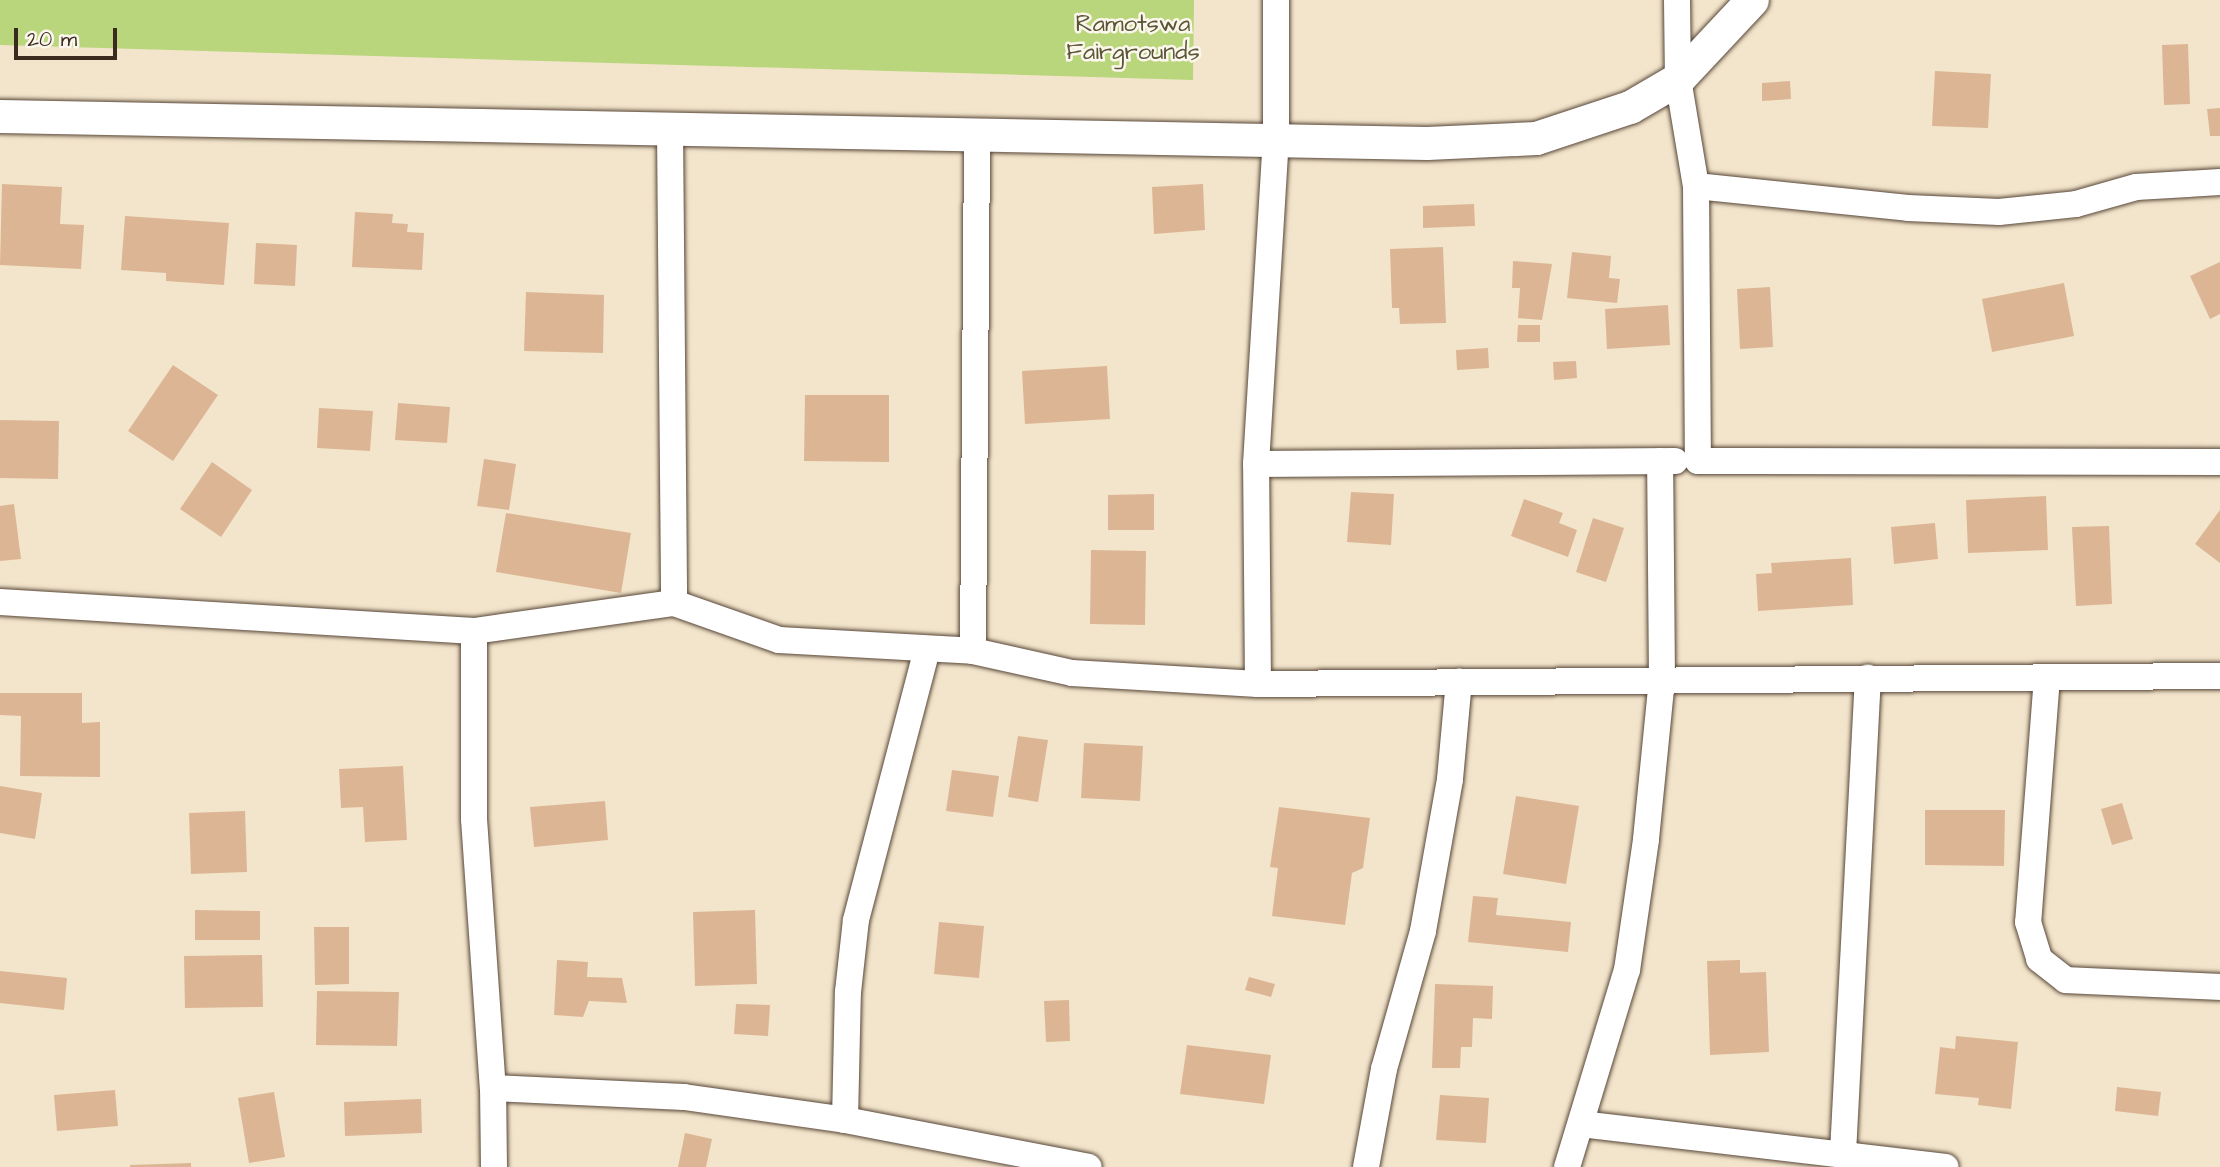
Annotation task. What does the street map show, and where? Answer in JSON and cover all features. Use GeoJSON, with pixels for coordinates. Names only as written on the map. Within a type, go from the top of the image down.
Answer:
{"type":"FeatureCollection","features":[{"type":"Feature","properties":{"kind":"street"},"geometry":{"type":"LineString","coordinates":[[1258,684],[1256,464],[1276,138],[1276,0]]}},
{"type":"Feature","properties":{"kind":"street"},"geometry":{"type":"LineString","coordinates":[[1677,0],[1678,79],[1696,186],[1698,461]]}},
{"type":"Feature","properties":{"kind":"street"},"geometry":{"type":"LineString","coordinates":[[0,117],[977,136],[1276,138],[1427,143],[1536,138],[1630,107],[1678,79],[1752,0]]}},
{"type":"Feature","properties":{"kind":"street"},"geometry":{"type":"LineString","coordinates":[[670,129],[674,603]]}},
{"type":"Feature","properties":{"kind":"street"},"geometry":{"type":"LineString","coordinates":[[973,651],[977,136]]}},
{"type":"Feature","properties":{"kind":"street"},"geometry":{"type":"LineString","coordinates":[[1696,186],[1908,208],[1999,212],[2076,204],[2168,183],[2220,182]]}},
{"type":"Feature","properties":{"kind":"street"},"geometry":{"type":"LineString","coordinates":[[1256,464],[1660,461],[2220,462]]}},
{"type":"Feature","properties":{"kind":"street"},"geometry":{"type":"LineString","coordinates":[[1567,1167],[1627,970],[1662,680],[1660,461]]}},
{"type":"Feature","properties":{"kind":"street"},"geometry":{"type":"LineString","coordinates":[[0,603],[474,631],[674,603],[779,640],[973,651],[1072,673],[1258,684],[2220,676]]}},
{"type":"Feature","properties":{"kind":"street"},"geometry":{"type":"LineString","coordinates":[[474,631],[474,819],[494,1088],[494,1167]]}},
{"type":"Feature","properties":{"kind":"street"},"geometry":{"type":"LineString","coordinates":[[845,1120],[848,992],[856,920],[928,649]]}},
{"type":"Feature","properties":{"kind":"street"},"geometry":{"type":"LineString","coordinates":[[2047,677],[2028,922],[2039,959],[2066,980],[2220,987]]}},
{"type":"Feature","properties":{"kind":"street"},"geometry":{"type":"LineString","coordinates":[[1843,1153],[1868,678]]}},
{"type":"Feature","properties":{"kind":"street"},"geometry":{"type":"LineString","coordinates":[[1366,1167],[1384,1069],[1423,931],[1450,779],[1459,681]]}},
{"type":"Feature","properties":{"kind":"street"},"geometry":{"type":"LineString","coordinates":[[494,1088],[684,1097],[845,1120],[1088,1167]]}},
{"type":"Feature","properties":{"kind":"street"},"geometry":{"type":"LineString","coordinates":[[1581,1124],[1945,1167]]}},
{"type":"Feature","properties":{"kind":"green space","name":"Ramotswa Fairgrounds"},"geometry":{"type":"Polygon","coordinates":[[[0,0],[1194,0],[1193,80],[0,45],[0,0]]]}},
{"type":"Feature","properties":{"kind":"building"},"geometry":{"type":"Polygon","coordinates":[[[2188,44],[2190,104],[2164,105],[2162,45],[2188,44]]]}},
{"type":"Feature","properties":{"kind":"building"},"geometry":{"type":"Polygon","coordinates":[[[1935,71],[1991,74],[1988,128],[1932,126],[1935,71]]]}},
{"type":"Feature","properties":{"kind":"building"},"geometry":{"type":"Polygon","coordinates":[[[1790,81],[1791,99],[1762,101],[1762,83],[1790,81]]]}},
{"type":"Feature","properties":{"kind":"building"},"geometry":{"type":"Polygon","coordinates":[[[2220,108],[2220,136],[2210,136],[2207,109],[2220,108]]]}},
{"type":"Feature","properties":{"kind":"building"},"geometry":{"type":"Polygon","coordinates":[[[2,184],[62,187],[60,224],[84,225],[81,269],[0,265],[2,184]]]}},
{"type":"Feature","properties":{"kind":"building"},"geometry":{"type":"Polygon","coordinates":[[[1203,184],[1205,230],[1154,234],[1152,187],[1203,184]]]}},
{"type":"Feature","properties":{"kind":"building"},"geometry":{"type":"Polygon","coordinates":[[[1474,204],[1475,226],[1423,228],[1423,206],[1474,204]]]}},
{"type":"Feature","properties":{"kind":"building"},"geometry":{"type":"Polygon","coordinates":[[[355,212],[393,214],[392,223],[408,224],[407,232],[424,233],[422,270],[352,267],[355,212]]]}},
{"type":"Feature","properties":{"kind":"building"},"geometry":{"type":"Polygon","coordinates":[[[125,216],[229,223],[224,285],[166,281],[166,273],[121,270],[125,216]]]}},
{"type":"Feature","properties":{"kind":"building"},"geometry":{"type":"Polygon","coordinates":[[[256,243],[297,245],[295,286],[254,284],[256,243]]]}},
{"type":"Feature","properties":{"kind":"building"},"geometry":{"type":"Polygon","coordinates":[[[1443,247],[1446,323],[1400,324],[1399,308],[1392,308],[1390,249],[1443,247]]]}},
{"type":"Feature","properties":{"kind":"building"},"geometry":{"type":"Polygon","coordinates":[[[1572,252],[1611,256],[1609,278],[1620,279],[1617,303],[1567,298],[1572,252]]]}},
{"type":"Feature","properties":{"kind":"building"},"geometry":{"type":"Polygon","coordinates":[[[1513,261],[1552,264],[1542,320],[1518,318],[1520,288],[1512,288],[1513,261]]]}},
{"type":"Feature","properties":{"kind":"building"},"geometry":{"type":"Polygon","coordinates":[[[2220,262],[2220,314],[2210,319],[2190,276],[2220,262]]]}},
{"type":"Feature","properties":{"kind":"building"},"geometry":{"type":"Polygon","coordinates":[[[2064,283],[2074,336],[1992,352],[1982,299],[2064,283]]]}},
{"type":"Feature","properties":{"kind":"building"},"geometry":{"type":"Polygon","coordinates":[[[1770,287],[1773,347],[1740,349],[1737,289],[1770,287]]]}},
{"type":"Feature","properties":{"kind":"building"},"geometry":{"type":"Polygon","coordinates":[[[526,292],[604,295],[603,353],[524,351],[526,292]]]}},
{"type":"Feature","properties":{"kind":"building"},"geometry":{"type":"Polygon","coordinates":[[[1668,305],[1670,345],[1607,349],[1605,309],[1668,305]]]}},
{"type":"Feature","properties":{"kind":"building"},"geometry":{"type":"Polygon","coordinates":[[[1518,325],[1540,325],[1540,342],[1517,342],[1518,325]]]}},
{"type":"Feature","properties":{"kind":"building"},"geometry":{"type":"Polygon","coordinates":[[[1488,348],[1489,368],[1457,370],[1456,350],[1488,348]]]}},
{"type":"Feature","properties":{"kind":"building"},"geometry":{"type":"Polygon","coordinates":[[[1576,361],[1577,378],[1554,380],[1553,362],[1576,361]]]}},
{"type":"Feature","properties":{"kind":"building"},"geometry":{"type":"Polygon","coordinates":[[[173,365],[218,395],[173,461],[128,431],[173,365]]]}},
{"type":"Feature","properties":{"kind":"building"},"geometry":{"type":"Polygon","coordinates":[[[1107,366],[1110,419],[1025,424],[1022,371],[1107,366]]]}},
{"type":"Feature","properties":{"kind":"building"},"geometry":{"type":"Polygon","coordinates":[[[805,395],[889,395],[889,462],[804,461],[805,395]]]}},
{"type":"Feature","properties":{"kind":"building"},"geometry":{"type":"Polygon","coordinates":[[[398,403],[450,407],[447,443],[395,440],[398,403]]]}},
{"type":"Feature","properties":{"kind":"building"},"geometry":{"type":"Polygon","coordinates":[[[319,408],[373,411],[370,451],[317,448],[319,408]]]}},
{"type":"Feature","properties":{"kind":"building"},"geometry":{"type":"Polygon","coordinates":[[[0,420],[59,421],[58,479],[0,478],[0,420]]]}},
{"type":"Feature","properties":{"kind":"building"},"geometry":{"type":"Polygon","coordinates":[[[484,459],[516,464],[509,510],[477,506],[484,459]]]}},
{"type":"Feature","properties":{"kind":"building"},"geometry":{"type":"Polygon","coordinates":[[[212,462],[252,490],[221,537],[180,509],[212,462]]]}},
{"type":"Feature","properties":{"kind":"building"},"geometry":{"type":"Polygon","coordinates":[[[1351,492],[1394,494],[1391,545],[1347,542],[1351,492]]]}},
{"type":"Feature","properties":{"kind":"building"},"geometry":{"type":"Polygon","coordinates":[[[1154,494],[1154,530],[1108,530],[1108,495],[1154,494]]]}},
{"type":"Feature","properties":{"kind":"building"},"geometry":{"type":"Polygon","coordinates":[[[2046,496],[2048,550],[1968,553],[1966,500],[2046,496]]]}},
{"type":"Feature","properties":{"kind":"building"},"geometry":{"type":"Polygon","coordinates":[[[1524,499],[1563,513],[1559,523],[1577,530],[1568,557],[1511,536],[1524,499]]]}},
{"type":"Feature","properties":{"kind":"building"},"geometry":{"type":"Polygon","coordinates":[[[14,504],[21,559],[0,561],[0,506],[14,504]]]}},
{"type":"Feature","properties":{"kind":"building"},"geometry":{"type":"Polygon","coordinates":[[[2220,510],[2220,563],[2195,544],[2220,510]]]}},
{"type":"Feature","properties":{"kind":"building"},"geometry":{"type":"Polygon","coordinates":[[[506,513],[631,533],[621,593],[496,572],[506,513]]]}},
{"type":"Feature","properties":{"kind":"building"},"geometry":{"type":"Polygon","coordinates":[[[1593,518],[1624,528],[1606,582],[1576,572],[1593,518]]]}},
{"type":"Feature","properties":{"kind":"building"},"geometry":{"type":"Polygon","coordinates":[[[1935,523],[1938,559],[1894,564],[1891,527],[1935,523]]]}},
{"type":"Feature","properties":{"kind":"building"},"geometry":{"type":"Polygon","coordinates":[[[2109,526],[2112,604],[2076,606],[2072,527],[2109,526]]]}},
{"type":"Feature","properties":{"kind":"building"},"geometry":{"type":"Polygon","coordinates":[[[1091,550],[1146,551],[1145,625],[1090,624],[1091,550]]]}},
{"type":"Feature","properties":{"kind":"building"},"geometry":{"type":"Polygon","coordinates":[[[1851,558],[1853,605],[1758,611],[1756,574],[1772,573],[1771,563],[1851,558]]]}},
{"type":"Feature","properties":{"kind":"building"},"geometry":{"type":"Polygon","coordinates":[[[0,693],[82,693],[82,723],[100,722],[100,777],[20,776],[21,716],[0,715],[0,693]]]}},
{"type":"Feature","properties":{"kind":"building"},"geometry":{"type":"Polygon","coordinates":[[[1018,736],[1048,740],[1038,802],[1008,797],[1018,736]]]}},
{"type":"Feature","properties":{"kind":"building"},"geometry":{"type":"Polygon","coordinates":[[[1084,743],[1143,746],[1140,801],[1081,798],[1084,743]]]}},
{"type":"Feature","properties":{"kind":"building"},"geometry":{"type":"Polygon","coordinates":[[[403,766],[407,840],[365,842],[363,807],[341,808],[339,769],[403,766]]]}},
{"type":"Feature","properties":{"kind":"building"},"geometry":{"type":"Polygon","coordinates":[[[952,770],[999,776],[993,817],[946,811],[952,770]]]}},
{"type":"Feature","properties":{"kind":"building"},"geometry":{"type":"Polygon","coordinates":[[[0,786],[42,793],[35,839],[0,833],[0,786]]]}},
{"type":"Feature","properties":{"kind":"building"},"geometry":{"type":"Polygon","coordinates":[[[1516,796],[1579,806],[1566,884],[1503,874],[1516,796]]]}},
{"type":"Feature","properties":{"kind":"building"},"geometry":{"type":"Polygon","coordinates":[[[605,801],[608,840],[534,847],[530,807],[605,801]]]}},
{"type":"Feature","properties":{"kind":"building"},"geometry":{"type":"Polygon","coordinates":[[[2122,803],[2133,839],[2112,845],[2101,809],[2122,803]]]}},
{"type":"Feature","properties":{"kind":"building"},"geometry":{"type":"Polygon","coordinates":[[[1279,807],[1370,818],[1363,868],[1352,873],[1345,925],[1272,916],[1278,868],[1270,867],[1279,807]]]}},
{"type":"Feature","properties":{"kind":"building"},"geometry":{"type":"Polygon","coordinates":[[[1925,810],[2005,810],[2004,866],[1925,865],[1925,810]]]}},
{"type":"Feature","properties":{"kind":"building"},"geometry":{"type":"Polygon","coordinates":[[[245,811],[247,872],[191,874],[189,813],[245,811]]]}},
{"type":"Feature","properties":{"kind":"building"},"geometry":{"type":"Polygon","coordinates":[[[1473,896],[1498,898],[1496,915],[1571,922],[1568,952],[1468,942],[1473,896]]]}},
{"type":"Feature","properties":{"kind":"building"},"geometry":{"type":"Polygon","coordinates":[[[195,910],[260,911],[260,940],[195,940],[195,910]]]}},
{"type":"Feature","properties":{"kind":"building"},"geometry":{"type":"Polygon","coordinates":[[[755,910],[757,984],[695,986],[693,912],[755,910]]]}},
{"type":"Feature","properties":{"kind":"building"},"geometry":{"type":"Polygon","coordinates":[[[939,922],[984,926],[979,978],[934,974],[939,922]]]}},
{"type":"Feature","properties":{"kind":"building"},"geometry":{"type":"Polygon","coordinates":[[[314,927],[349,927],[349,984],[315,985],[314,927]]]}},
{"type":"Feature","properties":{"kind":"building"},"geometry":{"type":"Polygon","coordinates":[[[262,955],[263,1007],[185,1008],[184,956],[262,955]]]}},
{"type":"Feature","properties":{"kind":"building"},"geometry":{"type":"Polygon","coordinates":[[[557,960],[588,962],[587,977],[622,978],[627,1003],[589,1001],[583,1017],[554,1015],[557,960]]]}},
{"type":"Feature","properties":{"kind":"building"},"geometry":{"type":"Polygon","coordinates":[[[1740,960],[1740,973],[1766,972],[1769,1052],[1710,1055],[1707,961],[1740,960]]]}},
{"type":"Feature","properties":{"kind":"building"},"geometry":{"type":"Polygon","coordinates":[[[0,971],[67,978],[64,1010],[0,1003],[0,971]]]}},
{"type":"Feature","properties":{"kind":"building"},"geometry":{"type":"Polygon","coordinates":[[[1249,977],[1275,984],[1271,997],[1245,990],[1249,977]]]}},
{"type":"Feature","properties":{"kind":"building"},"geometry":{"type":"Polygon","coordinates":[[[1435,984],[1493,986],[1492,1019],[1473,1018],[1472,1047],[1461,1047],[1460,1068],[1432,1068],[1435,984]]]}},
{"type":"Feature","properties":{"kind":"building"},"geometry":{"type":"Polygon","coordinates":[[[317,991],[399,992],[397,1046],[316,1045],[317,991]]]}},
{"type":"Feature","properties":{"kind":"building"},"geometry":{"type":"Polygon","coordinates":[[[1069,1000],[1070,1041],[1046,1042],[1044,1001],[1069,1000]]]}},
{"type":"Feature","properties":{"kind":"building"},"geometry":{"type":"Polygon","coordinates":[[[736,1004],[770,1005],[768,1036],[734,1034],[736,1004]]]}},
{"type":"Feature","properties":{"kind":"building"},"geometry":{"type":"Polygon","coordinates":[[[1956,1036],[2018,1042],[2011,1109],[1978,1105],[1979,1098],[1935,1094],[1940,1047],[1955,1049],[1956,1036]]]}},
{"type":"Feature","properties":{"kind":"building"},"geometry":{"type":"Polygon","coordinates":[[[1187,1045],[1271,1055],[1264,1104],[1180,1094],[1187,1045]]]}},
{"type":"Feature","properties":{"kind":"building"},"geometry":{"type":"Polygon","coordinates":[[[2117,1087],[2161,1092],[2158,1116],[2115,1111],[2117,1087]]]}},
{"type":"Feature","properties":{"kind":"building"},"geometry":{"type":"Polygon","coordinates":[[[115,1090],[118,1126],[57,1131],[54,1095],[115,1090]]]}},
{"type":"Feature","properties":{"kind":"building"},"geometry":{"type":"Polygon","coordinates":[[[274,1092],[285,1157],[249,1163],[238,1098],[274,1092]]]}},
{"type":"Feature","properties":{"kind":"building"},"geometry":{"type":"Polygon","coordinates":[[[1440,1095],[1489,1098],[1486,1143],[1436,1140],[1440,1095]]]}},
{"type":"Feature","properties":{"kind":"building"},"geometry":{"type":"Polygon","coordinates":[[[421,1099],[422,1133],[345,1136],[344,1102],[421,1099]]]}},
{"type":"Feature","properties":{"kind":"building"},"geometry":{"type":"Polygon","coordinates":[[[685,1133],[712,1139],[706,1167],[678,1167],[685,1133]]]}},
{"type":"Feature","properties":{"kind":"building"},"geometry":{"type":"Polygon","coordinates":[[[191,1163],[191,1167],[130,1167],[130,1165],[191,1163]]]}}]}
